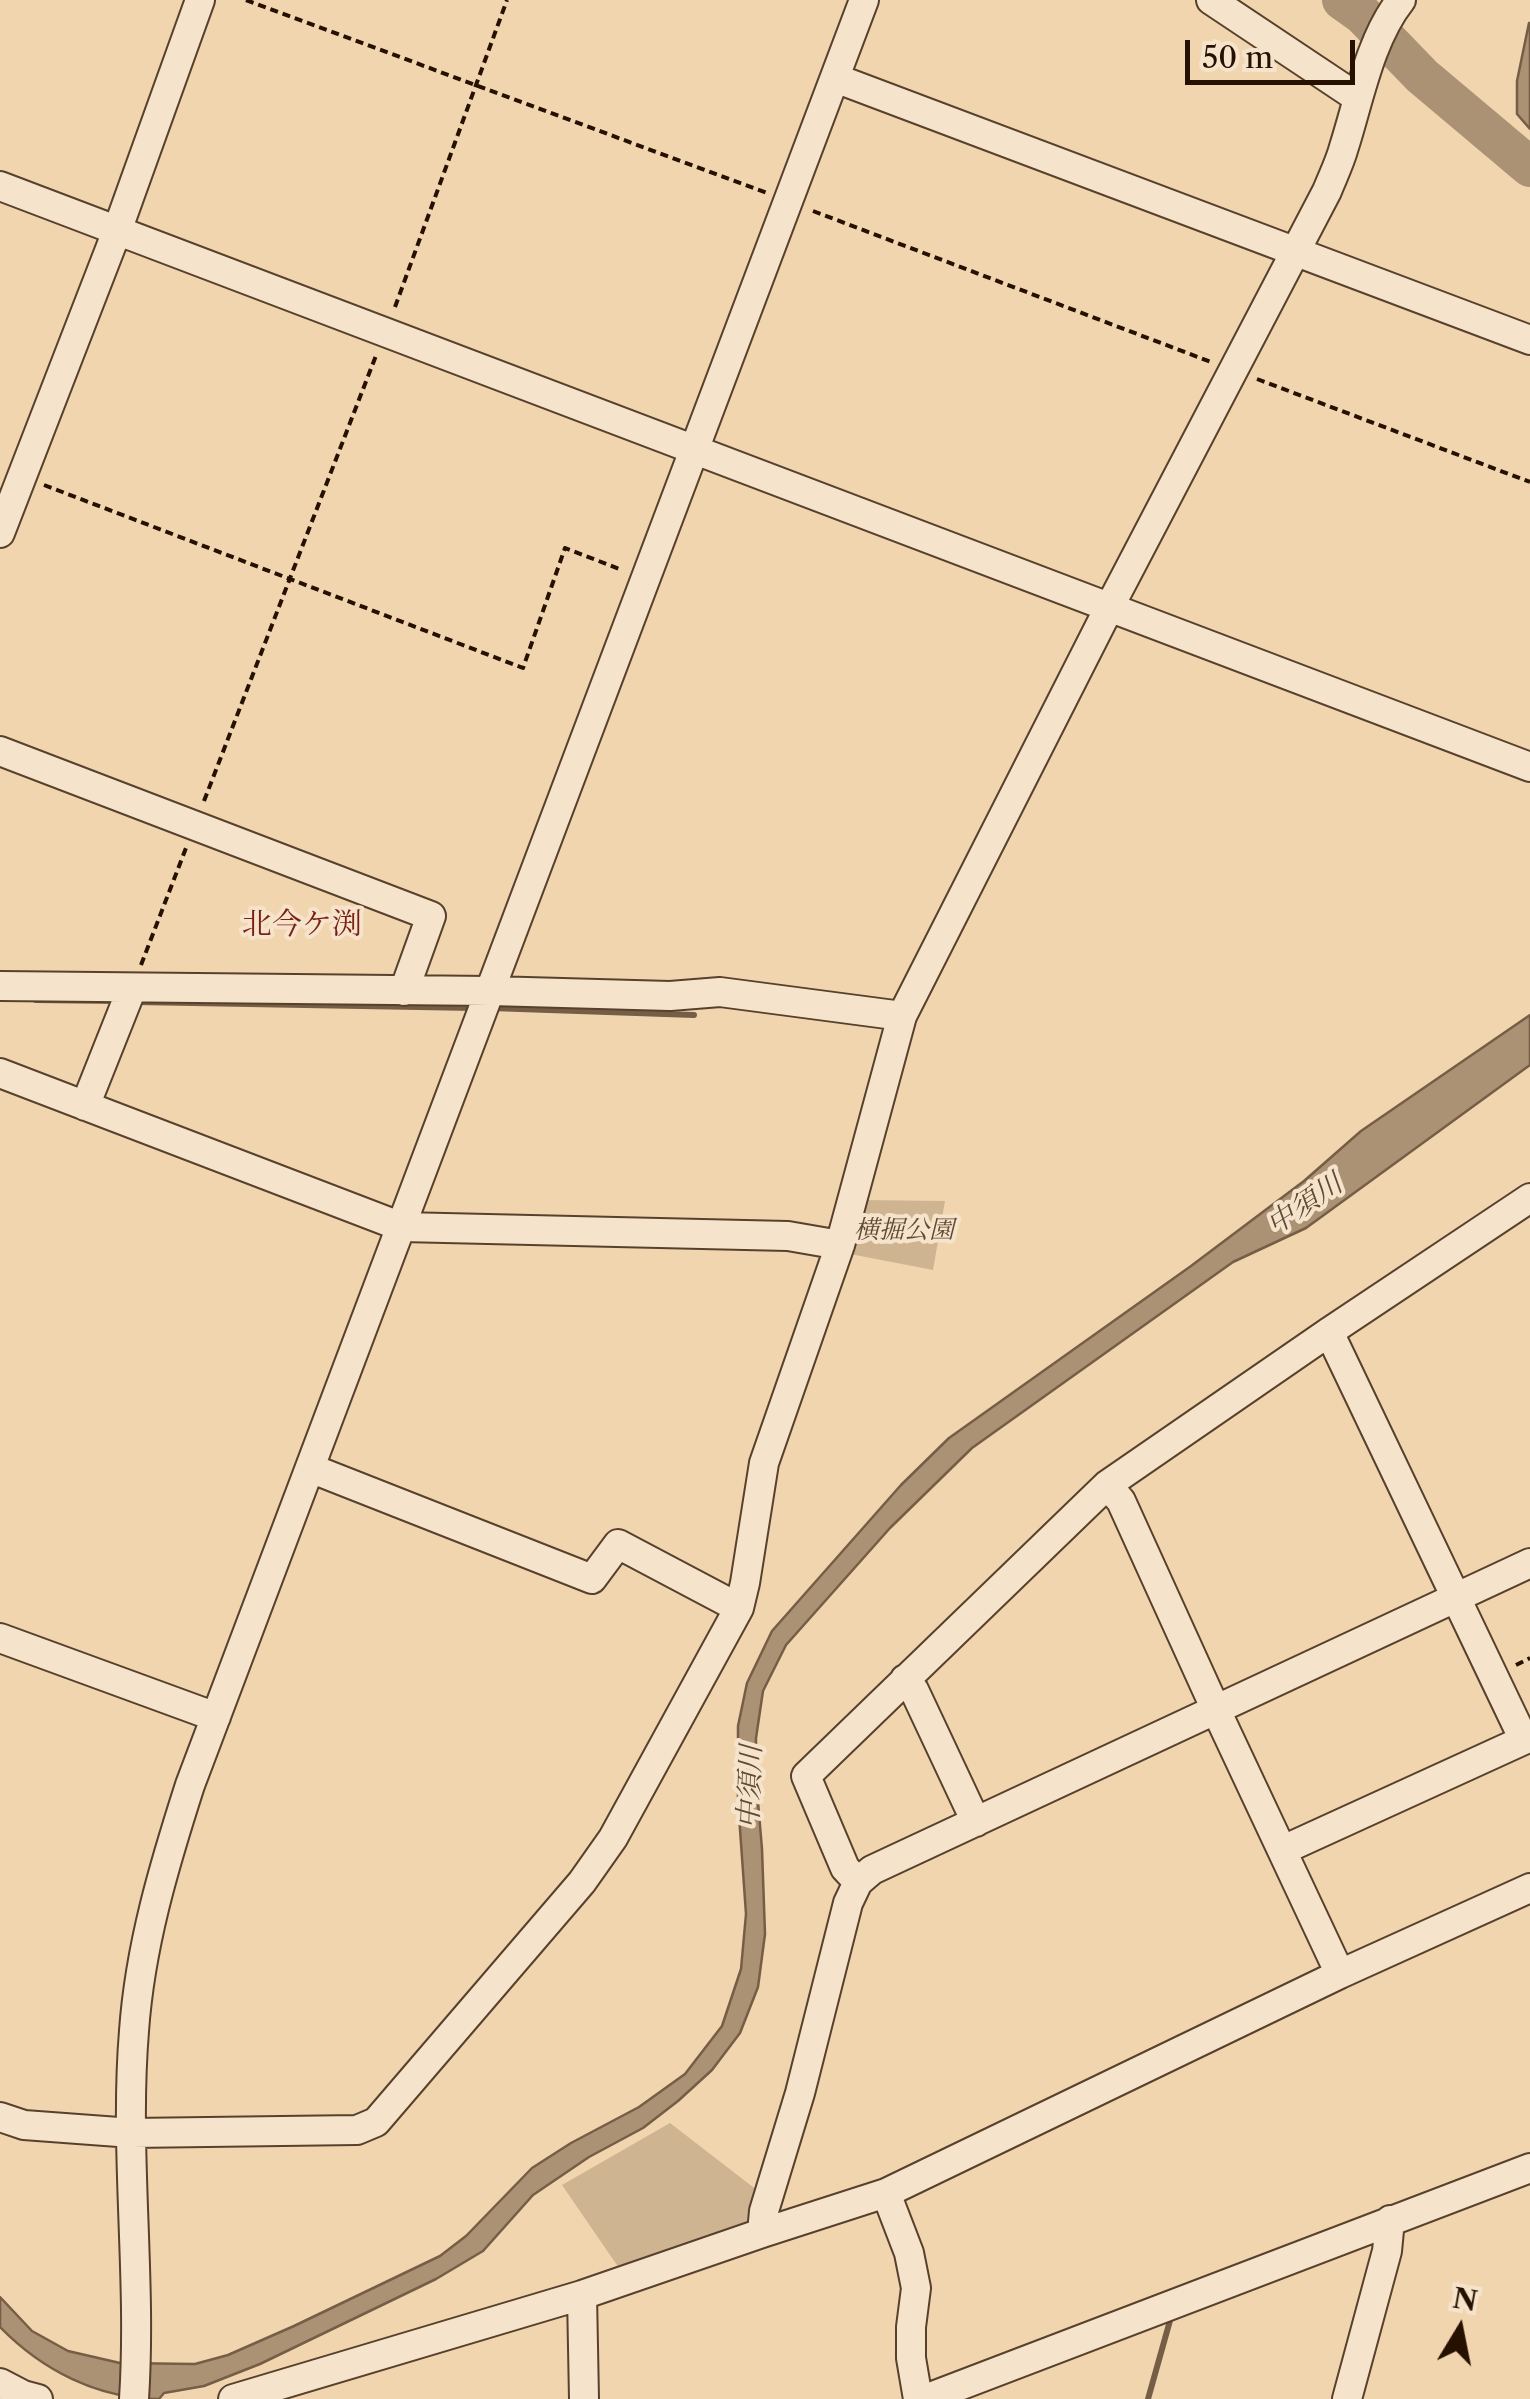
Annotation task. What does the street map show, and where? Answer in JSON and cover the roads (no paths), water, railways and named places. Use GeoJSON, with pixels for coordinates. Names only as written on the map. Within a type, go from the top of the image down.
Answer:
{"type":"FeatureCollection","features":[{"type":"Feature","properties":{"kind":"street"},"geometry":{"type":"LineString","coordinates":[[0,533],[11,473],[117,231],[200,0]]}},
{"type":"Feature","properties":{"kind":"street"},"geometry":{"type":"LineString","coordinates":[[134,2399],[134,2033],[144,1948],[168,1852],[864,0]]}},
{"type":"Feature","properties":{"kind":"street"},"geometry":{"type":"LineString","coordinates":[[1212,0],[1358,98]]}},
{"type":"Feature","properties":{"kind":"street"},"geometry":{"type":"LineString","coordinates":[[0,2117],[24,2125],[132,2134],[357,2130],[376,2122],[448,2041],[613,1838],[739,1608],[764,1463],[840,1245],[902,1016],[1327,191],[1379,40],[1397,5]]}},
{"type":"Feature","properties":{"kind":"street"},"geometry":{"type":"LineString","coordinates":[[835,78],[1530,340]]}},
{"type":"Feature","properties":{"kind":"street"},"geometry":{"type":"LineString","coordinates":[[0,186],[1530,767]]}},
{"type":"Feature","properties":{"kind":"street"},"geometry":{"type":"LineString","coordinates":[[0,751],[430,916],[404,992]]}},
{"type":"Feature","properties":{"kind":"street"},"geometry":{"type":"LineString","coordinates":[[0,986],[670,996],[720,992],[902,1016]]}},
{"type":"Feature","properties":{"kind":"street"},"geometry":{"type":"LineString","coordinates":[[86,1106],[132,988]]}},
{"type":"Feature","properties":{"kind":"street"},"geometry":{"type":"LineString","coordinates":[[0,1073],[402,1227],[788,1236],[840,1245]]}},
{"type":"Feature","properties":{"kind":"street"},"geometry":{"type":"LineString","coordinates":[[858,1882],[845,1868],[806,1776],[1108,1485],[1530,1198]]}},
{"type":"Feature","properties":{"kind":"street"},"geometry":{"type":"LineString","coordinates":[[1284,1850],[1524,1740],[1329,1332]]}},
{"type":"Feature","properties":{"kind":"street"},"geometry":{"type":"LineString","coordinates":[[310,1468],[592,1578],[618,1544],[739,1608]]}},
{"type":"Feature","properties":{"kind":"street"},"geometry":{"type":"LineString","coordinates":[[1108,1485],[1122,1502],[1340,1974]]}},
{"type":"Feature","properties":{"kind":"street"},"geometry":{"type":"LineString","coordinates":[[762,2233],[764,2211],[800,2093],[848,1903],[858,1882],[872,1870],[1530,1562]]}},
{"type":"Feature","properties":{"kind":"street"},"geometry":{"type":"LineString","coordinates":[[2,1644],[216,1717]]}},
{"type":"Feature","properties":{"kind":"street"},"geometry":{"type":"LineString","coordinates":[[905,1679],[914,1690],[976,1822]]}},
{"type":"Feature","properties":{"kind":"street"},"geometry":{"type":"LineString","coordinates":[[232,2399],[582,2295],[886,2193],[1340,1974],[1530,1888]]}},
{"type":"Feature","properties":{"kind":"street"},"geometry":{"type":"LineString","coordinates":[[886,2193],[909,2253],[916,2288],[911,2358],[921,2399],[1530,2168]]}},
{"type":"Feature","properties":{"kind":"street"},"geometry":{"type":"LineString","coordinates":[[1346,2399],[1388,2251],[1390,2220]]}},
{"type":"Feature","properties":{"kind":"street"},"geometry":{"type":"LineString","coordinates":[[582,2295],[584,2399]]}},
{"type":"Feature","properties":{"kind":"street"},"geometry":{"type":"LineString","coordinates":[[0,2383],[23,2396],[38,2399]]}},
{"type":"Feature","properties":{"kind":"water"},"geometry":{"type":"Polygon","coordinates":[[[1529,23],[1530,129],[1517,114],[1517,81],[1529,23]]]}},
{"type":"Feature","properties":{"kind":"water","name":"中須川"},"geometry":{"type":"Polygon","coordinates":[[[1530,1015],[1530,1065],[1306,1228],[1233,1262],[972,1448],[890,1528],[786,1645],[763,1691],[756,1738],[765,1934],[758,1987],[740,2033],[712,2070],[678,2101],[643,2128],[589,2157],[533,2195],[483,2251],[436,2279],[260,2364],[204,2386],[164,2393],[159,2399],[93,2388],[53,2369],[0,2327],[0,2297],[32,2331],[68,2351],[120,2363],[195,2364],[228,2355],[440,2256],[466,2236],[532,2168],[639,2107],[685,2074],[722,2026],[741,1969],[746,1914],[738,1801],[738,1726],[747,1683],[772,1631],[901,1485],[949,1438],[1191,1266],[1304,1181],[1361,1131],[1530,1015]]]}},
{"type":"Feature","properties":{"kind":"waterway"},"geometry":{"type":"LineString","coordinates":[[1342,0],[1363,15],[1422,76],[1530,167]]}},
{"type":"Feature","properties":{"kind":"waterway"},"geometry":{"type":"LineString","coordinates":[[36,1000],[119,1001]]}},
{"type":"Feature","properties":{"kind":"waterway"},"geometry":{"type":"LineString","coordinates":[[136,1002],[474,1008]]}},
{"type":"Feature","properties":{"kind":"waterway"},"geometry":{"type":"LineString","coordinates":[[491,1008],[694,1015]]}},
{"type":"Feature","properties":{"kind":"waterway"},"geometry":{"type":"LineString","coordinates":[[1148,2399],[1171,2317]]}},
{"type":"Feature","properties":{"kind":"district","name":"北今ケ渕"},"geometry":{"type":"Point","coordinates":[302,925]}},
{"type":"Feature","properties":{"kind":"park label","name":"横掘公園"},"geometry":{"type":"Point","coordinates":[904,1231]}}]}
